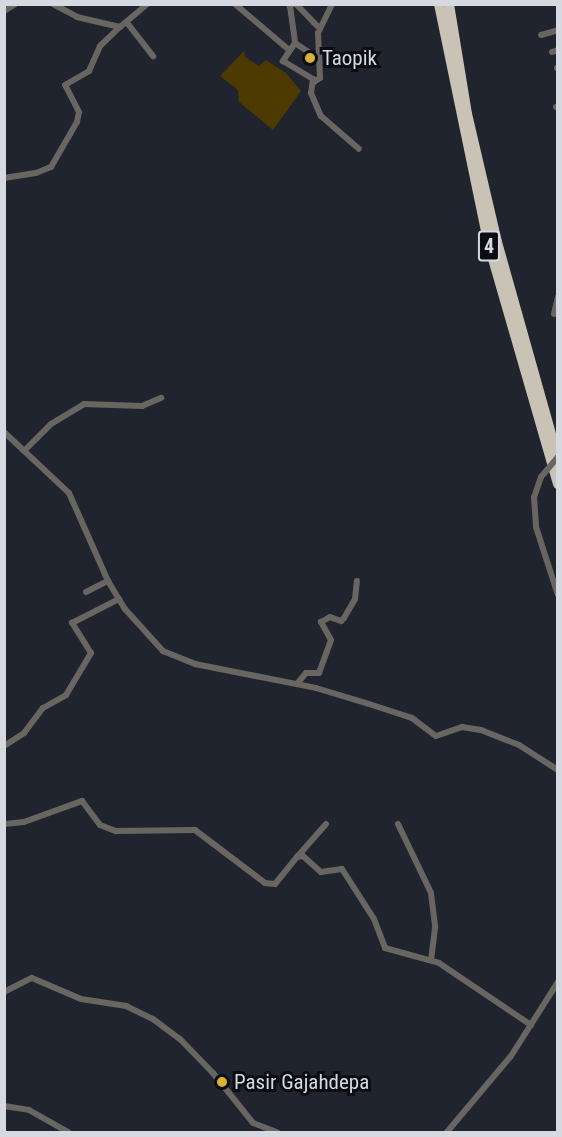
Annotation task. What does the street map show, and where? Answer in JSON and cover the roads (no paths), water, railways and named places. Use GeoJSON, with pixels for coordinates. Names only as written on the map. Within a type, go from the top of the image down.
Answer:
{"type":"FeatureCollection","features":[{"type":"Feature","properties":{"kind":"highway","name":"4"},"geometry":{"type":"LineString","coordinates":[[440,4],[459,116],[489,245],[558,484]]}},
{"type":"Feature","properties":{"kind":"highway","name":"4"},"geometry":{"type":"LineString","coordinates":[[449,4],[468,114],[494,231],[558,458]]}},
{"type":"Feature","properties":{"kind":"street"},"geometry":{"type":"LineString","coordinates":[[4,11],[15,4]]}},
{"type":"Feature","properties":{"kind":"street"},"geometry":{"type":"LineString","coordinates":[[53,4],[77,17],[120,27]]}},
{"type":"Feature","properties":{"kind":"street"},"geometry":{"type":"LineString","coordinates":[[4,178],[36,173],[51,167],[77,122],[79,112],[65,84],[89,70],[100,46],[120,27],[128,24],[147,4]]}},
{"type":"Feature","properties":{"kind":"street"},"geometry":{"type":"LineString","coordinates":[[235,4],[289,50]]}},
{"type":"Feature","properties":{"kind":"street"},"geometry":{"type":"LineString","coordinates":[[292,5],[295,43],[283,61],[314,82]]}},
{"type":"Feature","properties":{"kind":"street"},"geometry":{"type":"LineString","coordinates":[[292,5],[317,26]]}},
{"type":"Feature","properties":{"kind":"street"},"geometry":{"type":"LineString","coordinates":[[326,6],[318,33],[320,78],[314,82],[311,93],[321,116],[359,150]]}},
{"type":"Feature","properties":{"kind":"street"},"geometry":{"type":"LineString","coordinates":[[128,24],[153,56]]}},
{"type":"Feature","properties":{"kind":"street"},"geometry":{"type":"LineString","coordinates":[[541,36],[558,30]]}},
{"type":"Feature","properties":{"kind":"street"},"geometry":{"type":"LineString","coordinates":[[295,43],[313,55]]}},
{"type":"Feature","properties":{"kind":"street"},"geometry":{"type":"LineString","coordinates":[[554,314],[558,296]]}},
{"type":"Feature","properties":{"kind":"street"},"geometry":{"type":"LineString","coordinates":[[24,451],[56,420],[84,404],[142,406],[160,398]]}},
{"type":"Feature","properties":{"kind":"street"},"geometry":{"type":"LineString","coordinates":[[4,432],[69,493],[108,581],[119,599],[147,635],[168,654],[246,676],[297,684],[412,718],[438,736],[462,727],[481,730],[519,745],[558,770]]}},
{"type":"Feature","properties":{"kind":"street"},"geometry":{"type":"LineString","coordinates":[[558,458],[541,477],[534,497],[536,527],[558,595]]}},
{"type":"Feature","properties":{"kind":"street"},"geometry":{"type":"LineString","coordinates":[[86,592],[108,581]]}},
{"type":"Feature","properties":{"kind":"street"},"geometry":{"type":"LineString","coordinates":[[297,684],[306,673],[319,673],[332,640],[321,622],[330,617],[341,621],[344,618],[355,599],[357,581]]}},
{"type":"Feature","properties":{"kind":"street"},"geometry":{"type":"LineString","coordinates":[[4,746],[24,733],[43,708],[66,695],[91,653],[72,623],[119,599]]}},
{"type":"Feature","properties":{"kind":"street"},"geometry":{"type":"LineString","coordinates":[[4,824],[24,822],[82,801],[100,825],[116,831],[195,830],[265,883],[275,884],[326,824]]}},
{"type":"Feature","properties":{"kind":"street"},"geometry":{"type":"LineString","coordinates":[[398,824],[432,893],[435,928],[431,960]]}},
{"type":"Feature","properties":{"kind":"street"},"geometry":{"type":"LineString","coordinates":[[297,857],[307,857],[321,872],[346,871],[385,948],[431,960],[531,1024]]}},
{"type":"Feature","properties":{"kind":"street"},"geometry":{"type":"LineString","coordinates":[[4,992],[32,978],[81,999],[126,1006],[153,1019],[180,1039],[213,1073],[249,1120],[277,1132]]}},
{"type":"Feature","properties":{"kind":"street"},"geometry":{"type":"LineString","coordinates":[[447,1132],[511,1056],[558,982]]}},
{"type":"Feature","properties":{"kind":"street"},"geometry":{"type":"LineString","coordinates":[[4,1106],[29,1110],[68,1132]]}},
{"type":"Feature","properties":{"kind":"place","name":"Taopik"},"geometry":{"type":"Point","coordinates":[310,58]}},
{"type":"Feature","properties":{"kind":"place","name":"Pasir Gajahdepa"},"geometry":{"type":"Point","coordinates":[222,1082]}}]}
